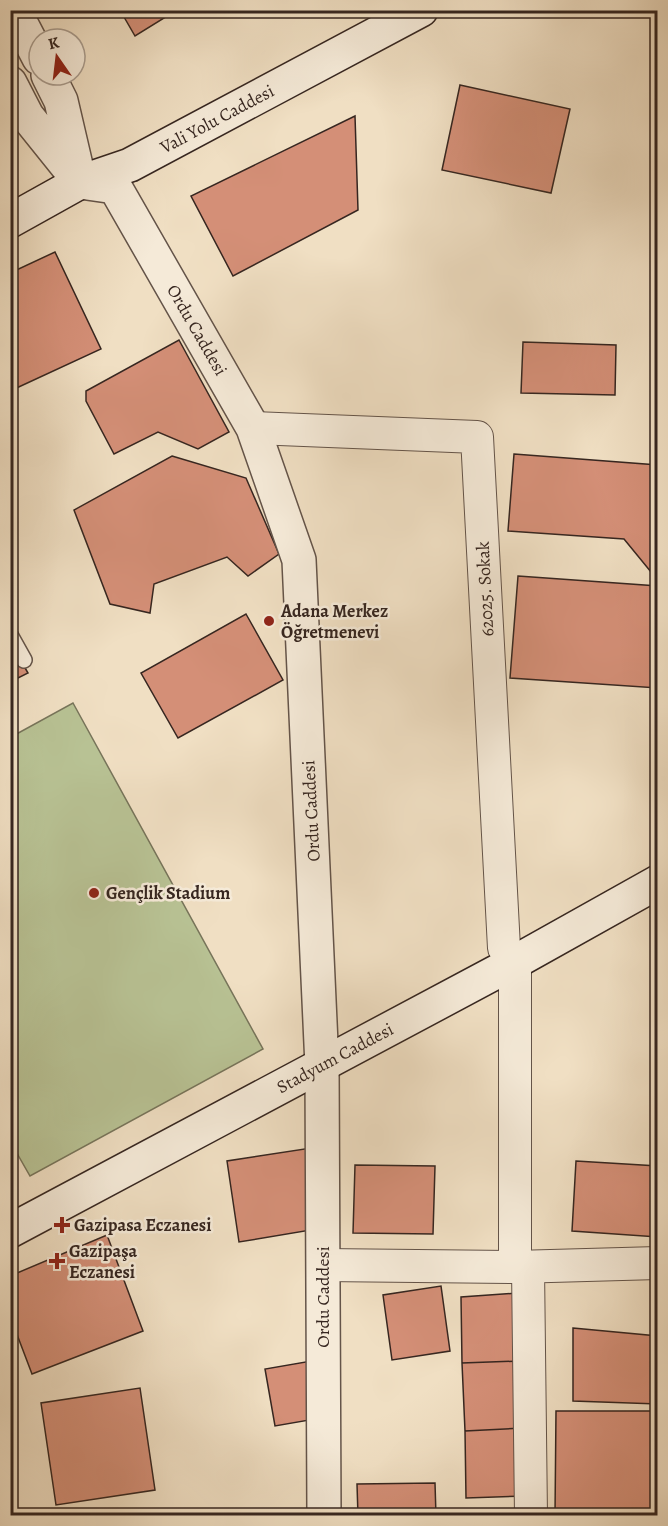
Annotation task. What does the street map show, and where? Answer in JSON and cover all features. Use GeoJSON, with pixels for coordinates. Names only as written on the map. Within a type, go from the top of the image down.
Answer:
{"type":"FeatureCollection","features":[{"type":"Feature","properties":{"kind":"street"},"geometry":{"type":"LineString","coordinates":[[14,10],[27,35]]}},
{"type":"Feature","properties":{"kind":"street","name":"Vali Yolu Caddesi"},"geometry":{"type":"LineString","coordinates":[[10,221],[80,182],[130,165],[421,10]]}},
{"type":"Feature","properties":{"kind":"street"},"geometry":{"type":"LineString","coordinates":[[10,83],[27,116],[80,182]]}},
{"type":"Feature","properties":{"kind":"street"},"geometry":{"type":"LineString","coordinates":[[54,87],[61,101],[80,182]]}},
{"type":"Feature","properties":{"kind":"street","name":"Ordu Caddesi"},"geometry":{"type":"LineString","coordinates":[[80,182],[115,187],[253,428],[299,560],[322,1066],[324,1515]]}},
{"type":"Feature","properties":{"kind":"street","name":"62025. Sokak"},"geometry":{"type":"LineString","coordinates":[[253,428],[477,437],[504,948],[515,962]]}},
{"type":"Feature","properties":{"kind":"street","name":"Stadyum Caddesi"},"geometry":{"type":"LineString","coordinates":[[10,1231],[515,962],[657,882]]}},
{"type":"Feature","properties":{"kind":"street"},"geometry":{"type":"LineString","coordinates":[[515,962],[522,1267],[531,1515]]}},
{"type":"Feature","properties":{"kind":"street"},"geometry":{"type":"LineString","coordinates":[[323,1265],[522,1267],[657,1263]]}},
{"type":"Feature","properties":{"kind":"lane"},"geometry":{"type":"LineString","coordinates":[[10,635],[24,660]]}},
{"type":"Feature","properties":{"kind":"green space","name":"Gençlik Stadium"},"geometry":{"type":"Polygon","coordinates":[[[73,703],[263,1049],[30,1176],[10,1141],[11,737],[73,703]]]}},
{"type":"Feature","properties":{"kind":"building"},"geometry":{"type":"Polygon","coordinates":[[[120,10],[177,10],[135,36],[120,10]]]}},
{"type":"Feature","properties":{"kind":"building"},"geometry":{"type":"Polygon","coordinates":[[[460,85],[570,109],[551,193],[442,170],[460,85]]]}},
{"type":"Feature","properties":{"kind":"building"},"geometry":{"type":"Polygon","coordinates":[[[355,116],[358,210],[233,276],[191,196],[355,116]]]}},
{"type":"Feature","properties":{"kind":"building"},"geometry":{"type":"Polygon","coordinates":[[[55,252],[101,349],[10,391],[10,273],[55,252]]]}},
{"type":"Feature","properties":{"kind":"building"},"geometry":{"type":"Polygon","coordinates":[[[179,340],[229,432],[198,449],[158,432],[114,454],[86,401],[86,391],[179,340]]]}},
{"type":"Feature","properties":{"kind":"building"},"geometry":{"type":"Polygon","coordinates":[[[523,342],[616,345],[615,395],[521,393],[523,342]]]}},
{"type":"Feature","properties":{"kind":"building"},"geometry":{"type":"Polygon","coordinates":[[[514,454],[658,465],[658,567],[651,572],[624,539],[508,531],[514,454]]]}},
{"type":"Feature","properties":{"kind":"building"},"geometry":{"type":"Polygon","coordinates":[[[172,456],[246,478],[279,554],[248,576],[227,557],[154,584],[150,613],[110,604],[74,510],[172,456]]]}},
{"type":"Feature","properties":{"kind":"building"},"geometry":{"type":"Polygon","coordinates":[[[518,576],[658,586],[658,688],[510,678],[518,576]]]}},
{"type":"Feature","properties":{"kind":"building"},"geometry":{"type":"Polygon","coordinates":[[[246,614],[283,680],[178,738],[141,673],[246,614]]]}},
{"type":"Feature","properties":{"kind":"building"},"geometry":{"type":"Polygon","coordinates":[[[10,642],[28,673],[10,682],[10,642]]]}},
{"type":"Feature","properties":{"kind":"building"},"geometry":{"type":"Polygon","coordinates":[[[311,1148],[323,1228],[239,1242],[227,1161],[311,1148]]]}},
{"type":"Feature","properties":{"kind":"building"},"geometry":{"type":"Polygon","coordinates":[[[576,1161],[658,1166],[658,1237],[572,1231],[576,1161]]]}},
{"type":"Feature","properties":{"kind":"building"},"geometry":{"type":"Polygon","coordinates":[[[355,1165],[435,1166],[433,1234],[353,1233],[355,1165]]]}},
{"type":"Feature","properties":{"kind":"building"},"geometry":{"type":"Polygon","coordinates":[[[107,1235],[143,1331],[32,1374],[10,1316],[10,1276],[107,1235]]]}},
{"type":"Feature","properties":{"kind":"building"},"geometry":{"type":"Polygon","coordinates":[[[441,1286],[450,1351],[392,1360],[383,1295],[441,1286]]]}},
{"type":"Feature","properties":{"kind":"building"},"geometry":{"type":"Polygon","coordinates":[[[518,1293],[521,1361],[462,1363],[461,1297],[518,1293]]]}},
{"type":"Feature","properties":{"kind":"building"},"geometry":{"type":"Polygon","coordinates":[[[573,1328],[658,1336],[658,1404],[573,1401],[573,1328]]]}},
{"type":"Feature","properties":{"kind":"building"},"geometry":{"type":"Polygon","coordinates":[[[317,1360],[327,1417],[275,1426],[265,1369],[317,1360]]]}},
{"type":"Feature","properties":{"kind":"building"},"geometry":{"type":"Polygon","coordinates":[[[521,1361],[522,1428],[465,1431],[462,1363],[521,1361]]]}},
{"type":"Feature","properties":{"kind":"building"},"geometry":{"type":"Polygon","coordinates":[[[140,1388],[155,1490],[56,1505],[41,1403],[140,1388]]]}},
{"type":"Feature","properties":{"kind":"building"},"geometry":{"type":"Polygon","coordinates":[[[556,1411],[658,1411],[658,1512],[555,1515],[556,1411]]]}},
{"type":"Feature","properties":{"kind":"building"},"geometry":{"type":"Polygon","coordinates":[[[522,1428],[525,1496],[466,1498],[465,1431],[522,1428]]]}},
{"type":"Feature","properties":{"kind":"building"},"geometry":{"type":"Polygon","coordinates":[[[435,1483],[436,1516],[358,1516],[357,1484],[435,1483]]]}},
{"type":"Feature","properties":{"kind":"place","name":"Adana Merkez Öğretmenevi"},"geometry":{"type":"Point","coordinates":[269,621]}},
{"type":"Feature","properties":{"kind":"place","name":"Gençlik Stadium"},"geometry":{"type":"Point","coordinates":[94,893]}},
{"type":"Feature","properties":{"kind":"place","name":"Gazipasa Eczanesi"},"geometry":{"type":"Point","coordinates":[62,1225]}},
{"type":"Feature","properties":{"kind":"place","name":"Gazipaşa Eczanesi"},"geometry":{"type":"Point","coordinates":[57,1261]}}]}
